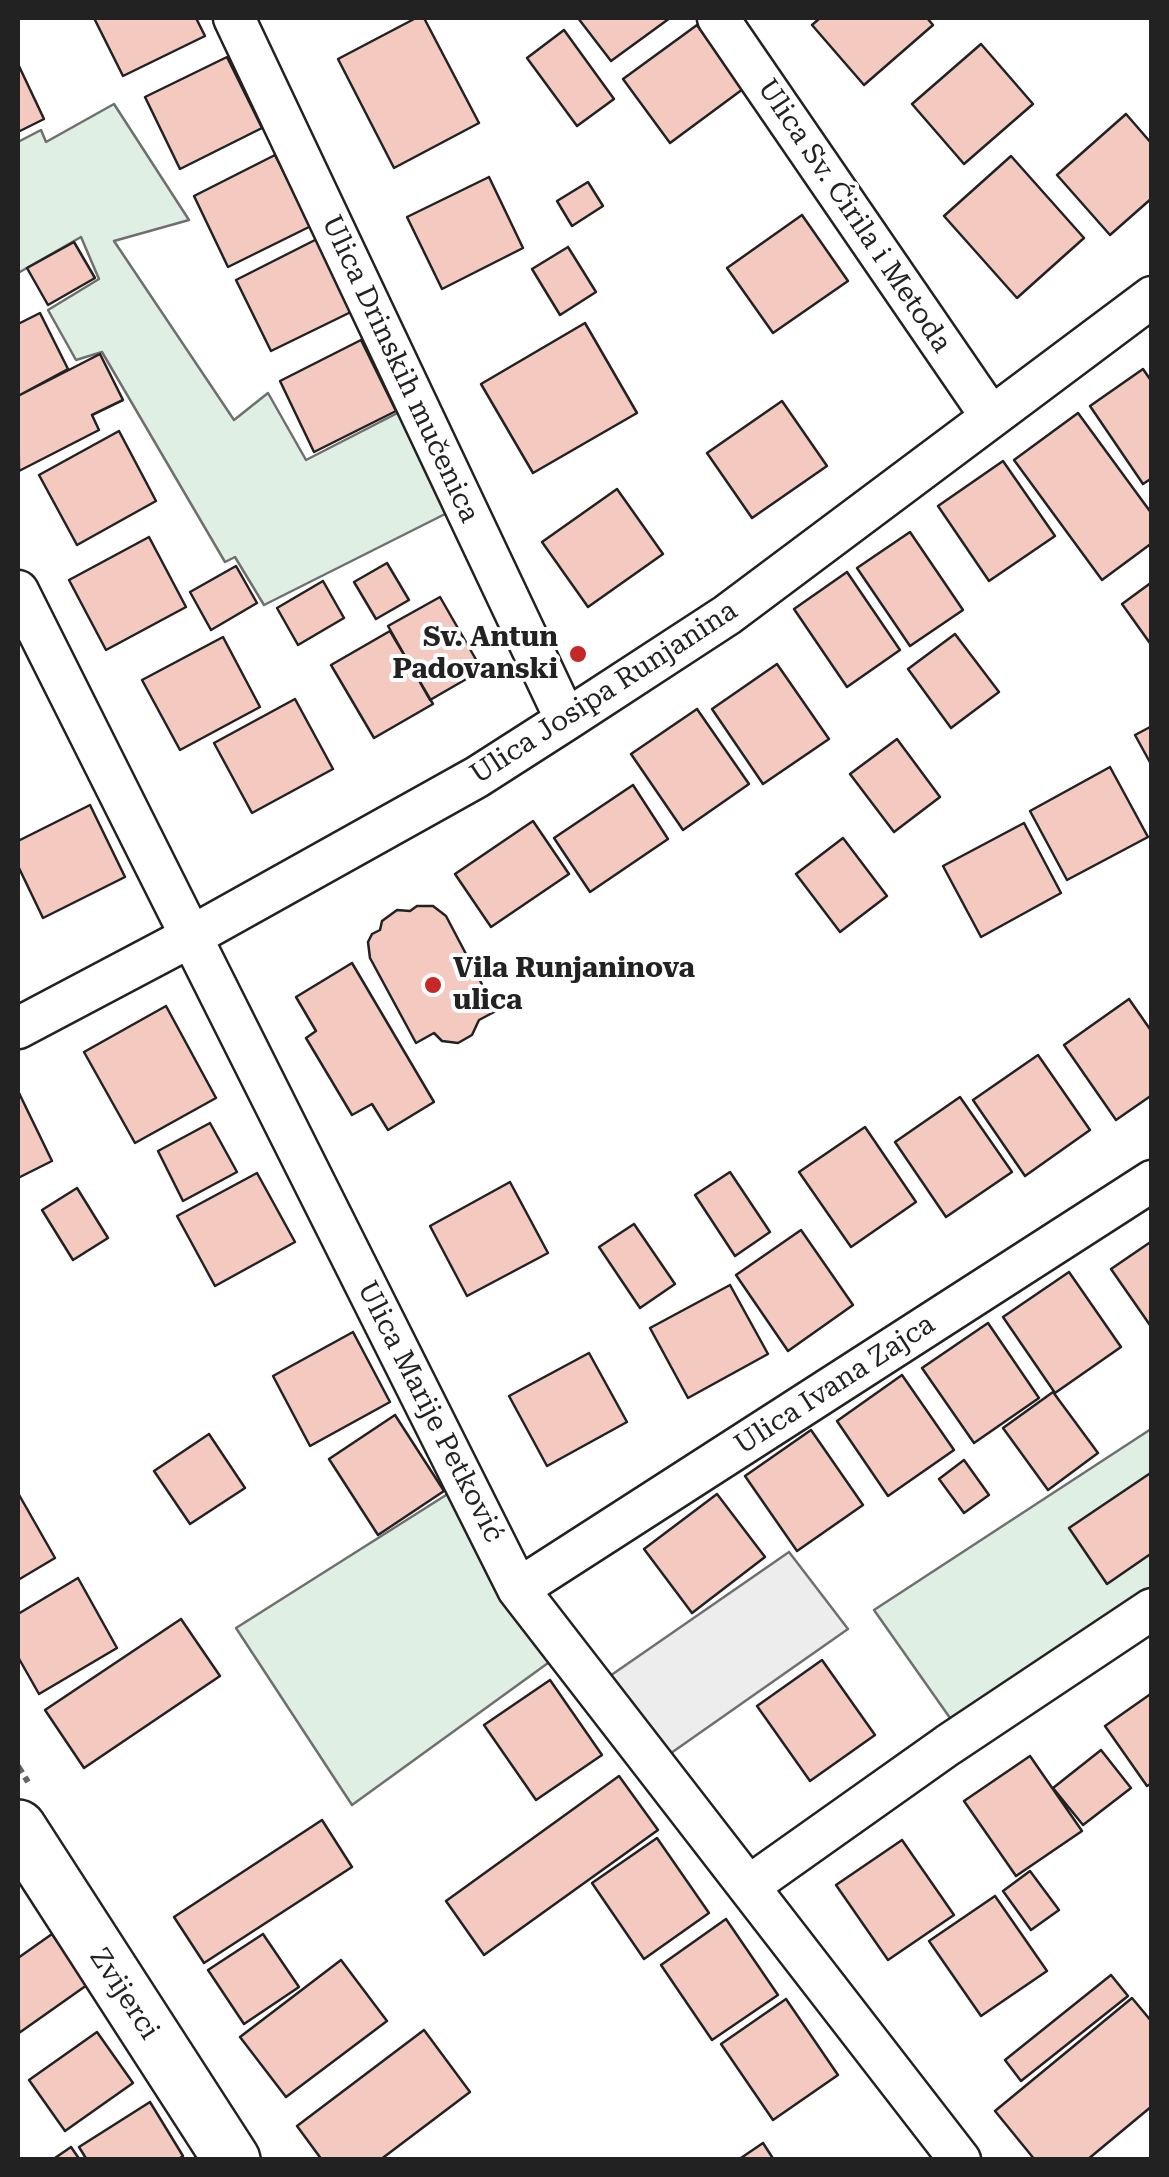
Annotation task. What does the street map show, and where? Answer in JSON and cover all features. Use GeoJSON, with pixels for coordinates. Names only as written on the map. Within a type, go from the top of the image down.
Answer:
{"type":"FeatureCollection","features":[{"type":"Feature","properties":{"kind":"main road","name":"Zvijerci"},"geometry":{"type":"LineString","coordinates":[[18,1828],[232,2160]]}},
{"type":"Feature","properties":{"kind":"street","name":"Ulica Drinskih mučenica"},"geometry":{"type":"LineString","coordinates":[[234,18],[566,720]]}},
{"type":"Feature","properties":{"kind":"street","name":"Ulica Sv. Ćirila i Metoda"},"geometry":{"type":"LineString","coordinates":[[718,18],[990,416]]}},
{"type":"Feature","properties":{"kind":"street","name":"Ulica Josipa Runjanina"},"geometry":{"type":"LineString","coordinates":[[18,1028],[477,777],[566,720],[727,615],[1152,297]]}},
{"type":"Feature","properties":{"kind":"street","name":"Ulica Marije Petković"},"geometry":{"type":"LineString","coordinates":[[18,591],[518,1589],[960,2160]]}},
{"type":"Feature","properties":{"kind":"street","name":"Ulica Ivana Zajca"},"geometry":{"type":"LineString","coordinates":[[518,1589],[1152,1180]]}},
{"type":"Feature","properties":{"kind":"street"},"geometry":{"type":"LineString","coordinates":[[748,1886],[948,1745],[1152,1609]]}},
{"type":"Feature","properties":{"kind":"green space"},"geometry":{"type":"Polygon","coordinates":[[[114,104],[189,220],[114,241],[234,420],[268,393],[306,460],[417,403],[465,504],[264,605],[235,557],[225,562],[102,352],[76,360],[48,310],[99,279],[81,237],[18,273],[18,142],[41,130],[46,142],[114,104]]]}},
{"type":"Feature","properties":{"kind":"green space"},"geometry":{"type":"Polygon","coordinates":[[[1151,1429],[1151,1609],[962,1735],[874,1610],[1151,1429]]]}},
{"type":"Feature","properties":{"kind":"green space"},"geometry":{"type":"Polygon","coordinates":[[[465,1483],[566,1650],[352,1805],[236,1628],[465,1483]]]}},
{"type":"Feature","properties":{"kind":"shaded area"},"geometry":{"type":"Polygon","coordinates":[[[789,1552],[848,1629],[654,1765],[594,1687],[789,1552]]]}},
{"type":"Feature","properties":{"kind":"building"},"geometry":{"type":"Polygon","coordinates":[[[94,18],[196,18],[205,36],[123,76],[94,18]]]}},
{"type":"Feature","properties":{"kind":"building"},"geometry":{"type":"Polygon","coordinates":[[[416,18],[424,18],[479,123],[394,168],[338,59],[416,18]]]}},
{"type":"Feature","properties":{"kind":"building"},"geometry":{"type":"Polygon","coordinates":[[[578,18],[670,18],[611,61],[578,18]]]}},
{"type":"Feature","properties":{"kind":"building"},"geometry":{"type":"Polygon","coordinates":[[[820,18],[927,18],[933,25],[864,85],[812,25],[820,18]]]}},
{"type":"Feature","properties":{"kind":"building"},"geometry":{"type":"Polygon","coordinates":[[[697,25],[743,89],[670,143],[623,79],[697,25]]]}},
{"type":"Feature","properties":{"kind":"building"},"geometry":{"type":"Polygon","coordinates":[[[564,30],[614,99],[577,126],[527,58],[564,30]]]}},
{"type":"Feature","properties":{"kind":"building"},"geometry":{"type":"Polygon","coordinates":[[[981,44],[1033,104],[964,164],[912,104],[981,44]]]}},
{"type":"Feature","properties":{"kind":"building"},"geometry":{"type":"Polygon","coordinates":[[[227,57],[262,128],[180,169],[145,97],[227,57]]]}},
{"type":"Feature","properties":{"kind":"building"},"geometry":{"type":"Polygon","coordinates":[[[18,64],[44,119],[18,132],[18,64]]]}},
{"type":"Feature","properties":{"kind":"building"},"geometry":{"type":"Polygon","coordinates":[[[1126,114],[1152,144],[1152,198],[1110,235],[1057,175],[1126,114]]]}},
{"type":"Feature","properties":{"kind":"building"},"geometry":{"type":"Polygon","coordinates":[[[275,155],[311,226],[228,267],[194,196],[275,155]]]}},
{"type":"Feature","properties":{"kind":"building"},"geometry":{"type":"Polygon","coordinates":[[[1011,156],[1084,238],[1017,298],[944,216],[1011,156]]]}},
{"type":"Feature","properties":{"kind":"building"},"geometry":{"type":"Polygon","coordinates":[[[489,177],[523,248],[442,289],[407,217],[489,177]]]}},
{"type":"Feature","properties":{"kind":"building"},"geometry":{"type":"Polygon","coordinates":[[[588,182],[603,206],[572,226],[557,201],[588,182]]]}},
{"type":"Feature","properties":{"kind":"building"},"geometry":{"type":"Polygon","coordinates":[[[802,215],[848,281],[773,333],[727,268],[802,215]]]}},
{"type":"Feature","properties":{"kind":"building"},"geometry":{"type":"Polygon","coordinates":[[[317,239],[353,311],[271,351],[236,280],[317,239]]]}},
{"type":"Feature","properties":{"kind":"building"},"geometry":{"type":"Polygon","coordinates":[[[74,242],[95,278],[48,305],[27,268],[74,242]]]}},
{"type":"Feature","properties":{"kind":"building"},"geometry":{"type":"Polygon","coordinates":[[[568,247],[596,292],[560,315],[532,269],[568,247]]]}},
{"type":"Feature","properties":{"kind":"building"},"geometry":{"type":"Polygon","coordinates":[[[40,313],[68,369],[18,396],[18,324],[40,313]]]}},
{"type":"Feature","properties":{"kind":"building"},"geometry":{"type":"Polygon","coordinates":[[[585,323],[637,413],[533,473],[481,384],[585,323]]]}},
{"type":"Feature","properties":{"kind":"building"},"geometry":{"type":"Polygon","coordinates":[[[361,340],[396,411],[314,452],[280,381],[361,340]]]}},
{"type":"Feature","properties":{"kind":"building"},"geometry":{"type":"Polygon","coordinates":[[[100,354],[123,400],[92,415],[99,430],[19,471],[18,396],[100,354]]]}},
{"type":"Feature","properties":{"kind":"building"},"geometry":{"type":"Polygon","coordinates":[[[1143,369],[1152,382],[1152,478],[1143,484],[1090,406],[1143,369]]]}},
{"type":"Feature","properties":{"kind":"building"},"geometry":{"type":"Polygon","coordinates":[[[782,401],[827,466],[752,518],[707,453],[782,401]]]}},
{"type":"Feature","properties":{"kind":"building"},"geometry":{"type":"Polygon","coordinates":[[[1078,413],[1152,514],[1152,543],[1102,580],[1014,460],[1078,413]]]}},
{"type":"Feature","properties":{"kind":"building"},"geometry":{"type":"Polygon","coordinates":[[[119,431],[156,501],[77,545],[39,475],[119,431]]]}},
{"type":"Feature","properties":{"kind":"building"},"geometry":{"type":"Polygon","coordinates":[[[1003,461],[1055,536],[989,581],[938,506],[1003,461]]]}},
{"type":"Feature","properties":{"kind":"building"},"geometry":{"type":"Polygon","coordinates":[[[617,489],[663,554],[588,607],[542,542],[617,489]]]}},
{"type":"Feature","properties":{"kind":"building"},"geometry":{"type":"Polygon","coordinates":[[[910,532],[963,610],[910,646],[857,568],[910,532]]]}},
{"type":"Feature","properties":{"kind":"building"},"geometry":{"type":"Polygon","coordinates":[[[149,537],[186,607],[106,650],[69,580],[149,537]]]}},
{"type":"Feature","properties":{"kind":"building"},"geometry":{"type":"Polygon","coordinates":[[[387,563],[409,600],[376,619],[354,582],[387,563]]]}},
{"type":"Feature","properties":{"kind":"building"},"geometry":{"type":"Polygon","coordinates":[[[236,566],[257,603],[211,630],[190,592],[236,566]]]}},
{"type":"Feature","properties":{"kind":"building"},"geometry":{"type":"Polygon","coordinates":[[[847,572],[900,650],[847,687],[794,609],[847,572]]]}},
{"type":"Feature","properties":{"kind":"building"},"geometry":{"type":"Polygon","coordinates":[[[323,581],[344,618],[298,645],[277,608],[323,581]]]}},
{"type":"Feature","properties":{"kind":"building"},"geometry":{"type":"Polygon","coordinates":[[[1152,582],[1152,646],[1122,604],[1152,582]]]}},
{"type":"Feature","properties":{"kind":"building"},"geometry":{"type":"Polygon","coordinates":[[[440,597],[482,670],[430,700],[388,626],[440,597]]]}},
{"type":"Feature","properties":{"kind":"building"},"geometry":{"type":"Polygon","coordinates":[[[390,631],[433,704],[374,738],[331,665],[390,631]]]}},
{"type":"Feature","properties":{"kind":"building"},"geometry":{"type":"Polygon","coordinates":[[[955,634],[999,692],[951,728],[908,669],[955,634]]]}},
{"type":"Feature","properties":{"kind":"building"},"geometry":{"type":"Polygon","coordinates":[[[223,637],[260,707],[180,750],[142,680],[223,637]]]}},
{"type":"Feature","properties":{"kind":"building"},"geometry":{"type":"Polygon","coordinates":[[[777,664],[829,739],[763,784],[712,709],[777,664]]]}},
{"type":"Feature","properties":{"kind":"building"},"geometry":{"type":"Polygon","coordinates":[[[295,699],[333,769],[252,813],[214,743],[295,699]]]}},
{"type":"Feature","properties":{"kind":"building"},"geometry":{"type":"Polygon","coordinates":[[[697,709],[749,784],[683,830],[631,754],[697,709]]]}},
{"type":"Feature","properties":{"kind":"building"},"geometry":{"type":"Polygon","coordinates":[[[1152,726],[1152,766],[1135,735],[1152,726]]]}},
{"type":"Feature","properties":{"kind":"building"},"geometry":{"type":"Polygon","coordinates":[[[897,739],[940,797],[894,832],[850,774],[897,739]]]}},
{"type":"Feature","properties":{"kind":"building"},"geometry":{"type":"Polygon","coordinates":[[[1110,767],[1148,837],[1067,880],[1030,811],[1110,767]]]}},
{"type":"Feature","properties":{"kind":"building"},"geometry":{"type":"Polygon","coordinates":[[[633,785],[668,839],[590,892],[554,838],[633,785]]]}},
{"type":"Feature","properties":{"kind":"building"},"geometry":{"type":"Polygon","coordinates":[[[90,805],[125,877],[43,918],[18,866],[18,841],[90,805]]]}},
{"type":"Feature","properties":{"kind":"building"},"geometry":{"type":"Polygon","coordinates":[[[533,821],[569,874],[491,927],[455,874],[533,821]]]}},
{"type":"Feature","properties":{"kind":"building"},"geometry":{"type":"Polygon","coordinates":[[[1024,823],[1061,893],[981,937],[943,866],[1024,823]]]}},
{"type":"Feature","properties":{"kind":"building"},"geometry":{"type":"Polygon","coordinates":[[[843,838],[887,896],[840,932],[796,874],[843,838]]]}},
{"type":"Feature","properties":{"kind":"building","name":"Vila Runjaninova ulica"},"geometry":{"type":"Polygon","coordinates":[[[417,906],[433,906],[446,916],[496,1011],[479,1020],[472,1035],[458,1043],[442,1041],[434,1033],[416,1043],[370,958],[368,942],[380,930],[382,921],[397,910],[410,911],[417,906]]]}},
{"type":"Feature","properties":{"kind":"building"},"geometry":{"type":"Polygon","coordinates":[[[352,963],[434,1102],[388,1130],[372,1104],[352,1115],[306,1038],[316,1031],[296,997],[352,963]]]}},
{"type":"Feature","properties":{"kind":"building"},"geometry":{"type":"Polygon","coordinates":[[[1129,999],[1152,1032],[1152,1095],[1116,1120],[1064,1045],[1129,999]]]}},
{"type":"Feature","properties":{"kind":"building"},"geometry":{"type":"Polygon","coordinates":[[[166,1006],[216,1098],[135,1143],[84,1052],[166,1006]]]}},
{"type":"Feature","properties":{"kind":"building"},"geometry":{"type":"Polygon","coordinates":[[[1038,1055],[1090,1130],[1025,1176],[973,1100],[1038,1055]]]}},
{"type":"Feature","properties":{"kind":"building"},"geometry":{"type":"Polygon","coordinates":[[[18,1091],[52,1161],[18,1178],[18,1091]]]}},
{"type":"Feature","properties":{"kind":"building"},"geometry":{"type":"Polygon","coordinates":[[[960,1097],[1012,1172],[946,1217],[895,1142],[960,1097]]]}},
{"type":"Feature","properties":{"kind":"building"},"geometry":{"type":"Polygon","coordinates":[[[210,1123],[237,1172],[183,1201],[158,1151],[210,1123]]]}},
{"type":"Feature","properties":{"kind":"building"},"geometry":{"type":"Polygon","coordinates":[[[865,1127],[916,1202],[851,1247],[799,1172],[865,1127]]]}},
{"type":"Feature","properties":{"kind":"building"},"geometry":{"type":"Polygon","coordinates":[[[730,1172],[770,1232],[735,1256],[695,1195],[730,1172]]]}},
{"type":"Feature","properties":{"kind":"building"},"geometry":{"type":"Polygon","coordinates":[[[257,1173],[295,1242],[215,1286],[177,1216],[257,1173]]]}},
{"type":"Feature","properties":{"kind":"building"},"geometry":{"type":"Polygon","coordinates":[[[510,1182],[548,1253],[467,1296],[430,1226],[510,1182]]]}},
{"type":"Feature","properties":{"kind":"building"},"geometry":{"type":"Polygon","coordinates":[[[77,1188],[108,1238],[73,1260],[42,1210],[77,1188]]]}},
{"type":"Feature","properties":{"kind":"building"},"geometry":{"type":"Polygon","coordinates":[[[634,1224],[675,1284],[640,1308],[599,1247],[634,1224]]]}},
{"type":"Feature","properties":{"kind":"building"},"geometry":{"type":"Polygon","coordinates":[[[801,1230],[853,1305],[788,1351],[736,1275],[801,1230]]]}},
{"type":"Feature","properties":{"kind":"building"},"geometry":{"type":"Polygon","coordinates":[[[1152,1241],[1152,1328],[1111,1269],[1152,1241]]]}},
{"type":"Feature","properties":{"kind":"building"},"geometry":{"type":"Polygon","coordinates":[[[1069,1272],[1121,1347],[1055,1393],[1003,1317],[1069,1272]]]}},
{"type":"Feature","properties":{"kind":"building"},"geometry":{"type":"Polygon","coordinates":[[[730,1285],[768,1354],[688,1398],[650,1328],[730,1285]]]}},
{"type":"Feature","properties":{"kind":"building"},"geometry":{"type":"Polygon","coordinates":[[[988,1323],[1039,1398],[974,1443],[922,1368],[988,1323]]]}},
{"type":"Feature","properties":{"kind":"building"},"geometry":{"type":"Polygon","coordinates":[[[353,1332],[390,1402],[310,1446],[273,1376],[353,1332]]]}},
{"type":"Feature","properties":{"kind":"building"},"geometry":{"type":"Polygon","coordinates":[[[589,1353],[627,1422],[547,1466],[509,1396],[589,1353]]]}},
{"type":"Feature","properties":{"kind":"building"},"geometry":{"type":"Polygon","coordinates":[[[902,1375],[954,1450],[888,1496],[837,1421],[902,1375]]]}},
{"type":"Feature","properties":{"kind":"building"},"geometry":{"type":"Polygon","coordinates":[[[1053,1392],[1098,1453],[1048,1490],[1003,1428],[1053,1392]]]}},
{"type":"Feature","properties":{"kind":"building"},"geometry":{"type":"Polygon","coordinates":[[[395,1415],[444,1491],[378,1535],[329,1459],[395,1415]]]}},
{"type":"Feature","properties":{"kind":"building"},"geometry":{"type":"Polygon","coordinates":[[[811,1430],[863,1505],[797,1551],[745,1476],[811,1430]]]}},
{"type":"Feature","properties":{"kind":"building"},"geometry":{"type":"Polygon","coordinates":[[[209,1434],[245,1488],[190,1524],[154,1471],[209,1434]]]}},
{"type":"Feature","properties":{"kind":"building"},"geometry":{"type":"Polygon","coordinates":[[[964,1460],[989,1495],[964,1513],[939,1479],[964,1460]]]}},
{"type":"Feature","properties":{"kind":"building"},"geometry":{"type":"Polygon","coordinates":[[[1152,1472],[1152,1553],[1107,1584],[1069,1528],[1152,1472]]]}},
{"type":"Feature","properties":{"kind":"building"},"geometry":{"type":"Polygon","coordinates":[[[18,1493],[55,1558],[18,1580],[18,1493]]]}},
{"type":"Feature","properties":{"kind":"building"},"geometry":{"type":"Polygon","coordinates":[[[717,1494],[765,1557],[692,1613],[644,1549],[717,1494]]]}},
{"type":"Feature","properties":{"kind":"building"},"geometry":{"type":"Polygon","coordinates":[[[78,1578],[117,1648],[39,1694],[18,1657],[18,1614],[78,1578]]]}},
{"type":"Feature","properties":{"kind":"building"},"geometry":{"type":"Polygon","coordinates":[[[181,1619],[220,1676],[84,1768],[45,1710],[181,1619]]]}},
{"type":"Feature","properties":{"kind":"building"},"geometry":{"type":"Polygon","coordinates":[[[822,1660],[875,1735],[810,1781],[757,1706],[822,1660]]]}},
{"type":"Feature","properties":{"kind":"building"},"geometry":{"type":"Polygon","coordinates":[[[550,1680],[602,1755],[536,1800],[484,1725],[550,1680]]]}},
{"type":"Feature","properties":{"kind":"building"},"geometry":{"type":"Polygon","coordinates":[[[1152,1693],[1152,1783],[1147,1786],[1105,1726],[1152,1693]]]}},
{"type":"Feature","properties":{"kind":"building"},"geometry":{"type":"Polygon","coordinates":[[[1101,1750],[1131,1788],[1083,1825],[1053,1788],[1101,1750]]]}},
{"type":"Feature","properties":{"kind":"building"},"geometry":{"type":"Polygon","coordinates":[[[1030,1756],[1082,1831],[1016,1876],[964,1801],[1030,1756]]]}},
{"type":"Feature","properties":{"kind":"building"},"geometry":{"type":"Polygon","coordinates":[[[619,1776],[658,1830],[484,1955],[446,1901],[619,1776]]]}},
{"type":"Feature","properties":{"kind":"building"},"geometry":{"type":"Polygon","coordinates":[[[322,1820],[352,1867],[204,1963],[174,1917],[322,1820]]]}},
{"type":"Feature","properties":{"kind":"building"},"geometry":{"type":"Polygon","coordinates":[[[657,1838],[709,1913],[644,1959],[592,1883],[657,1838]]]}},
{"type":"Feature","properties":{"kind":"building"},"geometry":{"type":"Polygon","coordinates":[[[902,1840],[954,1915],[888,1960],[836,1885],[902,1840]]]}},
{"type":"Feature","properties":{"kind":"building"},"geometry":{"type":"Polygon","coordinates":[[[1030,1871],[1059,1910],[1031,1930],[1003,1891],[1030,1871]]]}},
{"type":"Feature","properties":{"kind":"building"},"geometry":{"type":"Polygon","coordinates":[[[995,1896],[1047,1971],[981,2016],[929,1941],[995,1896]]]}},
{"type":"Feature","properties":{"kind":"building"},"geometry":{"type":"Polygon","coordinates":[[[726,1919],[778,1995],[712,2040],[661,1965],[726,1919]]]}},
{"type":"Feature","properties":{"kind":"building"},"geometry":{"type":"Polygon","coordinates":[[[52,1934],[87,1985],[19,2033],[18,1958],[52,1934]]]}},
{"type":"Feature","properties":{"kind":"building"},"geometry":{"type":"Polygon","coordinates":[[[263,1934],[299,1987],[244,2024],[208,1970],[263,1934]]]}},
{"type":"Feature","properties":{"kind":"building"},"geometry":{"type":"Polygon","coordinates":[[[341,1960],[387,2021],[286,2097],[240,2037],[341,1960]]]}},
{"type":"Feature","properties":{"kind":"building"},"geometry":{"type":"Polygon","coordinates":[[[1111,1975],[1128,1996],[1021,2081],[1005,2060],[1111,1975]]]}},
{"type":"Feature","properties":{"kind":"building"},"geometry":{"type":"Polygon","coordinates":[[[1132,1998],[1152,2022],[1152,2106],[1087,2160],[1035,2160],[995,2111],[1132,1998]]]}},
{"type":"Feature","properties":{"kind":"building"},"geometry":{"type":"Polygon","coordinates":[[[786,1999],[838,2075],[773,2120],[721,2044],[786,1999]]]}},
{"type":"Feature","properties":{"kind":"building"},"geometry":{"type":"Polygon","coordinates":[[[424,2030],[470,2092],[380,2160],[322,2160],[297,2126],[424,2030]]]}},
{"type":"Feature","properties":{"kind":"building"},"geometry":{"type":"Polygon","coordinates":[[[97,2032],[133,2083],[65,2131],[29,2080],[97,2032]]]}},
{"type":"Feature","properties":{"kind":"building"},"geometry":{"type":"Polygon","coordinates":[[[150,2102],[183,2156],[177,2160],[87,2160],[79,2147],[150,2102]]]}},
{"type":"Feature","properties":{"kind":"building"},"geometry":{"type":"Polygon","coordinates":[[[763,2143],[774,2160],[738,2160],[763,2143]]]}},
{"type":"Feature","properties":{"kind":"building"},"geometry":{"type":"Polygon","coordinates":[[[71,2147],[80,2160],[52,2160],[71,2147]]]}},
{"type":"Feature","properties":{"kind":"place","name":"Sv. Antun Padovanski"},"geometry":{"type":"Point","coordinates":[578,654]}},
{"type":"Feature","properties":{"kind":"place","name":"Vila Runjaninova ulica"},"geometry":{"type":"Point","coordinates":[433,985]}}]}
